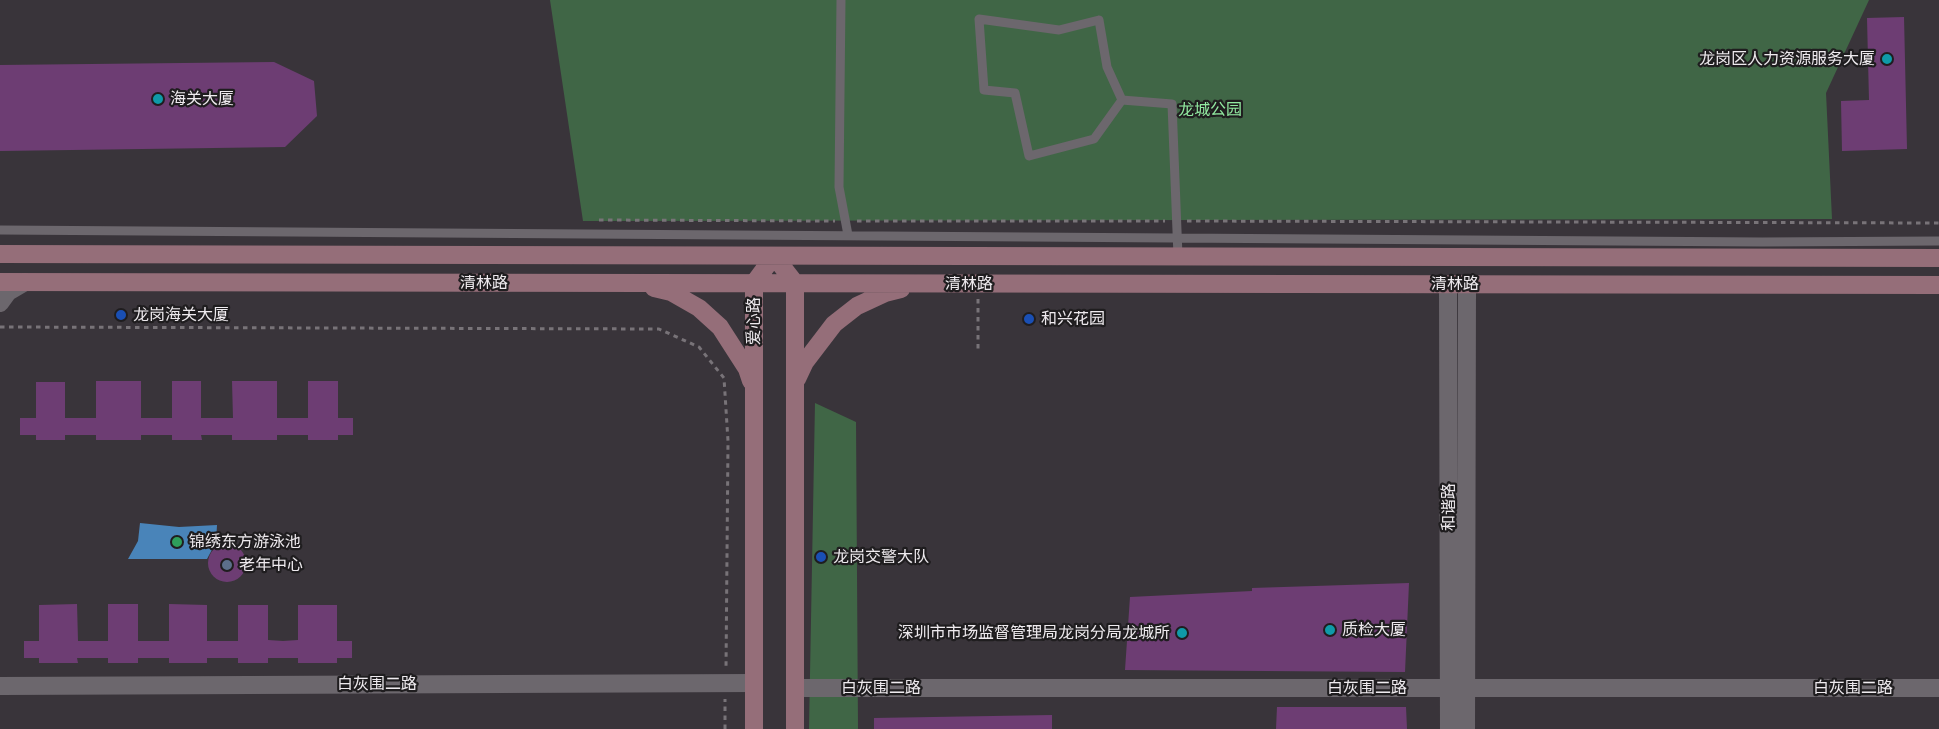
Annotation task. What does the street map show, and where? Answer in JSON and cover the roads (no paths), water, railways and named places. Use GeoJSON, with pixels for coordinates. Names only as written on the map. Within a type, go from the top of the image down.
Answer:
{"type":"FeatureCollection","features":[{"type":"Feature","properties":{"kind":"main road","name":"清林路"},"geometry":{"type":"LineString","coordinates":[[0,254],[1939,258]]}},
{"type":"Feature","properties":{"kind":"main road","name":"爱心路"},"geometry":{"type":"LineString","coordinates":[[754,729],[754,283],[774,256]]}},
{"type":"Feature","properties":{"kind":"main road"},"geometry":{"type":"LineString","coordinates":[[774,256],[795,283],[795,729]]}},
{"type":"Feature","properties":{"kind":"main road","name":"清林路"},"geometry":{"type":"LineString","coordinates":[[0,282],[1939,285]]}},
{"type":"Feature","properties":{"kind":"main road"},"geometry":{"type":"LineString","coordinates":[[635,283],[671,292],[699,308],[720,327],[747,369],[754,391]]}},
{"type":"Feature","properties":{"kind":"main road"},"geometry":{"type":"LineString","coordinates":[[795,384],[804,362],[834,324],[856,306],[885,293],[922,283]]}},
{"type":"Feature","properties":{"kind":"street"},"geometry":{"type":"LineString","coordinates":[[0,303],[8,292],[25,282]]}},
{"type":"Feature","properties":{"kind":"street","name":"和谐路"},"geometry":{"type":"LineString","coordinates":[[1448,284],[1458,688],[1466,729]]}},
{"type":"Feature","properties":{"kind":"street","name":"和谐路"},"geometry":{"type":"LineString","coordinates":[[1449,729],[1458,688],[1467,285]]}},
{"type":"Feature","properties":{"kind":"street","name":"白灰围二路"},"geometry":{"type":"LineString","coordinates":[[0,686],[754,683]]}},
{"type":"Feature","properties":{"kind":"street","name":"白灰围二路"},"geometry":{"type":"LineString","coordinates":[[795,688],[1939,688]]}},
{"type":"Feature","properties":{"kind":"lane"},"geometry":{"type":"LineString","coordinates":[[841,0],[839,187],[848,235]]}},
{"type":"Feature","properties":{"kind":"lane"},"geometry":{"type":"LineString","coordinates":[[979,19],[1059,30],[1099,20],[1107,67],[1122,100],[1094,139],[1029,156],[1015,93],[984,90],[979,19]]}},
{"type":"Feature","properties":{"kind":"lane"},"geometry":{"type":"LineString","coordinates":[[1122,100],[1172,104],[1178,256]]}},
{"type":"Feature","properties":{"kind":"lane"},"geometry":{"type":"LineString","coordinates":[[0,230],[1762,242],[1939,240]]}},
{"type":"Feature","properties":{"kind":"water","name":"锦绣东方游泳池"},"geometry":{"type":"Polygon","coordinates":[[[140,523],[179,527],[217,525],[216,542],[207,559],[128,559],[138,541],[140,523]]]}},
{"type":"Feature","properties":{"kind":"place","name":"龙岗区人力资源服务大厦"},"geometry":{"type":"Point","coordinates":[1887,59]}},
{"type":"Feature","properties":{"kind":"place","name":"海关大厦"},"geometry":{"type":"Point","coordinates":[158,99]}},
{"type":"Feature","properties":{"kind":"place","name":"龙岗海关大厦"},"geometry":{"type":"Point","coordinates":[121,315]}},
{"type":"Feature","properties":{"kind":"place","name":"和兴花园"},"geometry":{"type":"Point","coordinates":[1029,319]}},
{"type":"Feature","properties":{"kind":"place","name":"锦绣东方游泳池"},"geometry":{"type":"Point","coordinates":[177,542]}},
{"type":"Feature","properties":{"kind":"place","name":"龙岗交警大队"},"geometry":{"type":"Point","coordinates":[821,557]}},
{"type":"Feature","properties":{"kind":"place","name":"老年中心"},"geometry":{"type":"Point","coordinates":[227,565]}},
{"type":"Feature","properties":{"kind":"place","name":"质检大厦"},"geometry":{"type":"Point","coordinates":[1330,630]}},
{"type":"Feature","properties":{"kind":"place","name":"深圳市市场监督管理局龙岗分局龙城所"},"geometry":{"type":"Point","coordinates":[1182,633]}},
{"type":"Feature","properties":{"kind":"park label","name":"龙城公园"},"geometry":{"type":"Point","coordinates":[1210,110]}}]}
